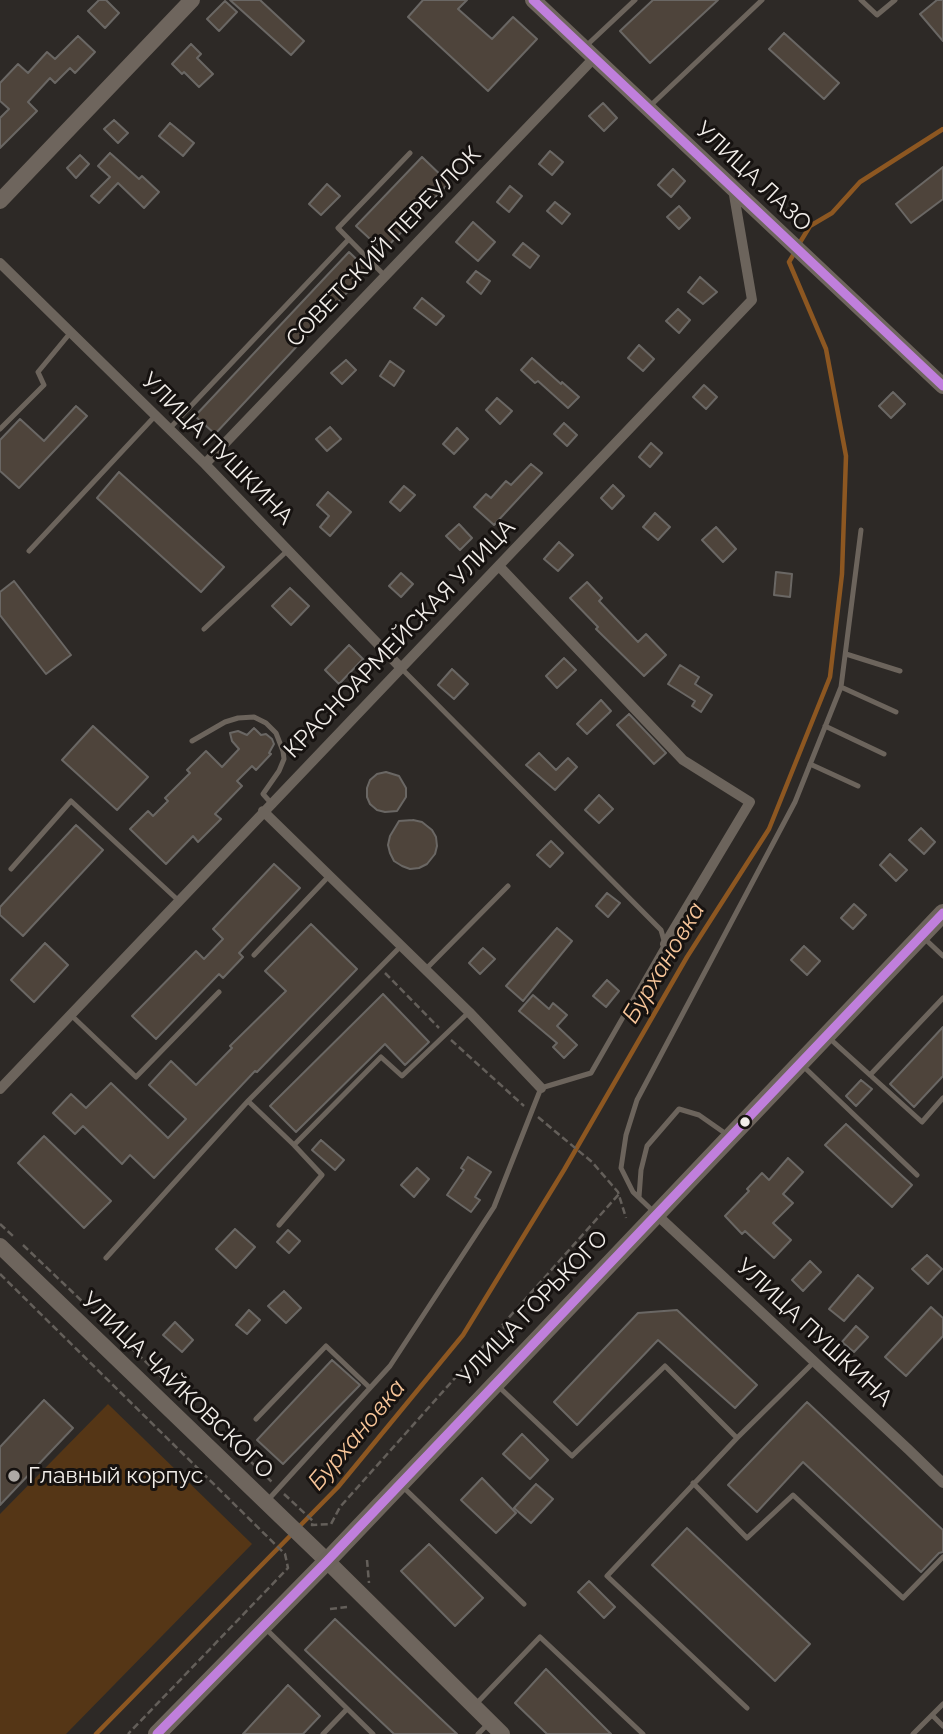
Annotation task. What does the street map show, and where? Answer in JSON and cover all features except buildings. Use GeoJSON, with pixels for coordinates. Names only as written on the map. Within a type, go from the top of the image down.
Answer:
{"type":"FeatureCollection","features":[{"type":"Feature","properties":{"kind":"main road"},"geometry":{"type":"LineString","coordinates":[[0,201],[192,0]]}},
{"type":"Feature","properties":{"kind":"main road","name":"УЛИЦА ЛАЗО"},"geometry":{"type":"LineString","coordinates":[[533,0],[943,386]]}},
{"type":"Feature","properties":{"kind":"main road","name":"УЛИЦА ГОРЬКОГО"},"geometry":{"type":"LineString","coordinates":[[157,1734],[327,1561],[943,913]]}},
{"type":"Feature","properties":{"kind":"main road","name":"УЛИЦА ЧАЙКОВСКОГО"},"geometry":{"type":"LineString","coordinates":[[0,1246],[496,1728]]}},
{"type":"Feature","properties":{"kind":"street","name":"СОВЕТСКИЙ ПЕРЕУЛОК"},"geometry":{"type":"LineString","coordinates":[[205,464],[385,276],[589,53]]}},
{"type":"Feature","properties":{"kind":"street","name":"КРАСНОАРМЕЙСКАЯ УЛИЦА"},"geometry":{"type":"LineString","coordinates":[[0,1089],[752,300],[733,189]]}},
{"type":"Feature","properties":{"kind":"street","name":"УЛИЦА ПУШКИНА"},"geometry":{"type":"LineString","coordinates":[[0,263],[205,464],[401,668]]}},
{"type":"Feature","properties":{"kind":"street"},"geometry":{"type":"LineString","coordinates":[[499,566],[683,760],[750,802],[665,944]]}},
{"type":"Feature","properties":{"kind":"street"},"geometry":{"type":"LineString","coordinates":[[267,807],[329,876],[469,1012],[541,1088]]}},
{"type":"Feature","properties":{"kind":"street","name":"УЛИЦА ПУШКИНА"},"geometry":{"type":"LineString","coordinates":[[656,1214],[943,1482]]}},
{"type":"Feature","properties":{"kind":"lane"},"geometry":{"type":"LineString","coordinates":[[589,53],[635,0]]}},
{"type":"Feature","properties":{"kind":"lane"},"geometry":{"type":"LineString","coordinates":[[647,109],[762,0]]}},
{"type":"Feature","properties":{"kind":"lane"},"geometry":{"type":"LineString","coordinates":[[862,0],[877,15],[895,0]]}},
{"type":"Feature","properties":{"kind":"lane"},"geometry":{"type":"LineString","coordinates":[[385,276],[338,228],[410,153]]}},
{"type":"Feature","properties":{"kind":"lane"},"geometry":{"type":"LineString","coordinates":[[169,429],[348,240]]}},
{"type":"Feature","properties":{"kind":"lane"},"geometry":{"type":"LineString","coordinates":[[0,429],[44,385],[38,372],[71,332]]}},
{"type":"Feature","properties":{"kind":"lane"},"geometry":{"type":"LineString","coordinates":[[29,551],[156,415]]}},
{"type":"Feature","properties":{"kind":"lane"},"geometry":{"type":"LineString","coordinates":[[656,1214],[633,1192],[621,1168],[626,1135],[637,1100],[795,802],[841,687],[860,530]]}},
{"type":"Feature","properties":{"kind":"lane"},"geometry":{"type":"LineString","coordinates":[[204,629],[288,550]]}},
{"type":"Feature","properties":{"kind":"lane"},"geometry":{"type":"LineString","coordinates":[[846,654],[900,671]]}},
{"type":"Feature","properties":{"kind":"lane"},"geometry":{"type":"LineString","coordinates":[[265,1502],[390,1366],[494,1207],[541,1088],[592,1073],[665,944],[661,930],[401,668]]}},
{"type":"Feature","properties":{"kind":"lane"},"geometry":{"type":"LineString","coordinates":[[841,687],[896,712]]}},
{"type":"Feature","properties":{"kind":"lane"},"geometry":{"type":"LineString","coordinates":[[192,741],[225,722],[238,718],[254,717],[268,724],[276,733],[284,759],[263,794],[267,807]]}},
{"type":"Feature","properties":{"kind":"lane"},"geometry":{"type":"LineString","coordinates":[[825,726],[884,754]]}},
{"type":"Feature","properties":{"kind":"lane"},"geometry":{"type":"LineString","coordinates":[[810,764],[858,786]]}},
{"type":"Feature","properties":{"kind":"lane"},"geometry":{"type":"LineString","coordinates":[[11,869],[71,801],[180,902]]}},
{"type":"Feature","properties":{"kind":"lane"},"geometry":{"type":"LineString","coordinates":[[254,955],[329,876]]}},
{"type":"Feature","properties":{"kind":"lane"},"geometry":{"type":"LineString","coordinates":[[425,970],[508,886]]}},
{"type":"Feature","properties":{"kind":"lane"},"geometry":{"type":"LineString","coordinates":[[920,936],[943,956]]}},
{"type":"Feature","properties":{"kind":"lane"},"geometry":{"type":"LineString","coordinates":[[106,1258],[248,1101],[401,946]]}},
{"type":"Feature","properties":{"kind":"lane"},"geometry":{"type":"LineString","coordinates":[[71,1016],[136,1077],[219,992]]}},
{"type":"Feature","properties":{"kind":"lane"},"geometry":{"type":"LineString","coordinates":[[870,1075],[943,998]]}},
{"type":"Feature","properties":{"kind":"lane"},"geometry":{"type":"LineString","coordinates":[[294,1145],[381,1057],[402,1076],[469,1012]]}},
{"type":"Feature","properties":{"kind":"lane"},"geometry":{"type":"LineString","coordinates":[[826,1035],[922,1122],[943,1098]]}},
{"type":"Feature","properties":{"kind":"lane"},"geometry":{"type":"LineString","coordinates":[[800,1063],[917,1175]]}},
{"type":"Feature","properties":{"kind":"lane"},"geometry":{"type":"LineString","coordinates":[[248,1101],[321,1175],[279,1225]]}},
{"type":"Feature","properties":{"kind":"lane"},"geometry":{"type":"LineString","coordinates":[[639,1198],[641,1170],[647,1146],[679,1110],[699,1115],[730,1136]]}},
{"type":"Feature","properties":{"kind":"lane"},"geometry":{"type":"LineString","coordinates":[[256,1419],[326,1346],[370,1388]]}},
{"type":"Feature","properties":{"kind":"lane"},"geometry":{"type":"LineString","coordinates":[[747,1708],[607,1576],[693,1483],[814,1361]]}},
{"type":"Feature","properties":{"kind":"lane"},"geometry":{"type":"LineString","coordinates":[[495,1383],[572,1456],[665,1366],[737,1438]]}},
{"type":"Feature","properties":{"kind":"lane"},"geometry":{"type":"LineString","coordinates":[[693,1483],[747,1538],[793,1495],[903,1598],[943,1557]]}},
{"type":"Feature","properties":{"kind":"lane"},"geometry":{"type":"LineString","coordinates":[[400,1484],[524,1604]]}},
{"type":"Feature","properties":{"kind":"lane"},"geometry":{"type":"LineString","coordinates":[[262,1626],[373,1734]]}},
{"type":"Feature","properties":{"kind":"lane"},"geometry":{"type":"LineString","coordinates":[[473,1707],[540,1637],[643,1734]]}},
{"type":"Feature","properties":{"kind":"lane"},"geometry":{"type":"LineString","coordinates":[[913,1734],[943,1703]]}},
{"type":"Feature","properties":{"kind":"lane"},"geometry":{"type":"LineString","coordinates":[[323,1734],[347,1709]]}},
{"type":"Feature","properties":{"kind":"lane"},"geometry":{"type":"LineString","coordinates":[[932,1715],[943,1726]]}},
{"type":"Feature","properties":{"kind":"lane"},"geometry":{"type":"LineString","coordinates":[[478,1734],[496,1728]]}},
{"type":"Feature","properties":{"kind":"path"},"geometry":{"type":"LineString","coordinates":[[380,968],[445,1035],[592,1162],[619,1194],[626,1218]]}},
{"type":"Feature","properties":{"kind":"path"},"geometry":{"type":"LineString","coordinates":[[282,1492],[313,1521],[312,1525],[331,1524],[340,1507],[619,1194]]}},
{"type":"Feature","properties":{"kind":"path"},"geometry":{"type":"LineString","coordinates":[[0,1224],[272,1482]]}},
{"type":"Feature","properties":{"kind":"path"},"geometry":{"type":"LineString","coordinates":[[0,1274],[284,1553],[288,1568],[128,1734]]}},
{"type":"Feature","properties":{"kind":"path"},"geometry":{"type":"LineString","coordinates":[[367,1560],[369,1583]]}},
{"type":"Feature","properties":{"kind":"path"},"geometry":{"type":"LineString","coordinates":[[330,1609],[346,1607]]}},
{"type":"Feature","properties":{"kind":"shaded area"},"geometry":{"type":"Polygon","coordinates":[[[108,1404],[252,1544],[66,1734],[0,1734],[0,1514],[108,1404]]]}},
{"type":"Feature","properties":{"kind":"waterway","name":"Бурхановка"},"geometry":{"type":"LineString","coordinates":[[799,244],[810,226],[832,213],[860,182],[943,129]]}},
{"type":"Feature","properties":{"kind":"waterway","name":"Бурхановка"},"geometry":{"type":"LineString","coordinates":[[96,1734],[338,1487],[463,1335],[564,1170],[687,957],[769,829],[830,677],[842,574],[846,456],[826,349],[789,262],[795,252]]}},
{"type":"Feature","properties":{"kind":"transit line"},"geometry":{"type":"LineString","coordinates":[[533,0],[943,386]]}},
{"type":"Feature","properties":{"kind":"transit line"},"geometry":{"type":"LineString","coordinates":[[157,1734],[327,1561],[943,913]]}},
{"type":"Feature","properties":{"kind":"place","name":"Главный корпус"},"geometry":{"type":"Point","coordinates":[14,1476]}}]}
